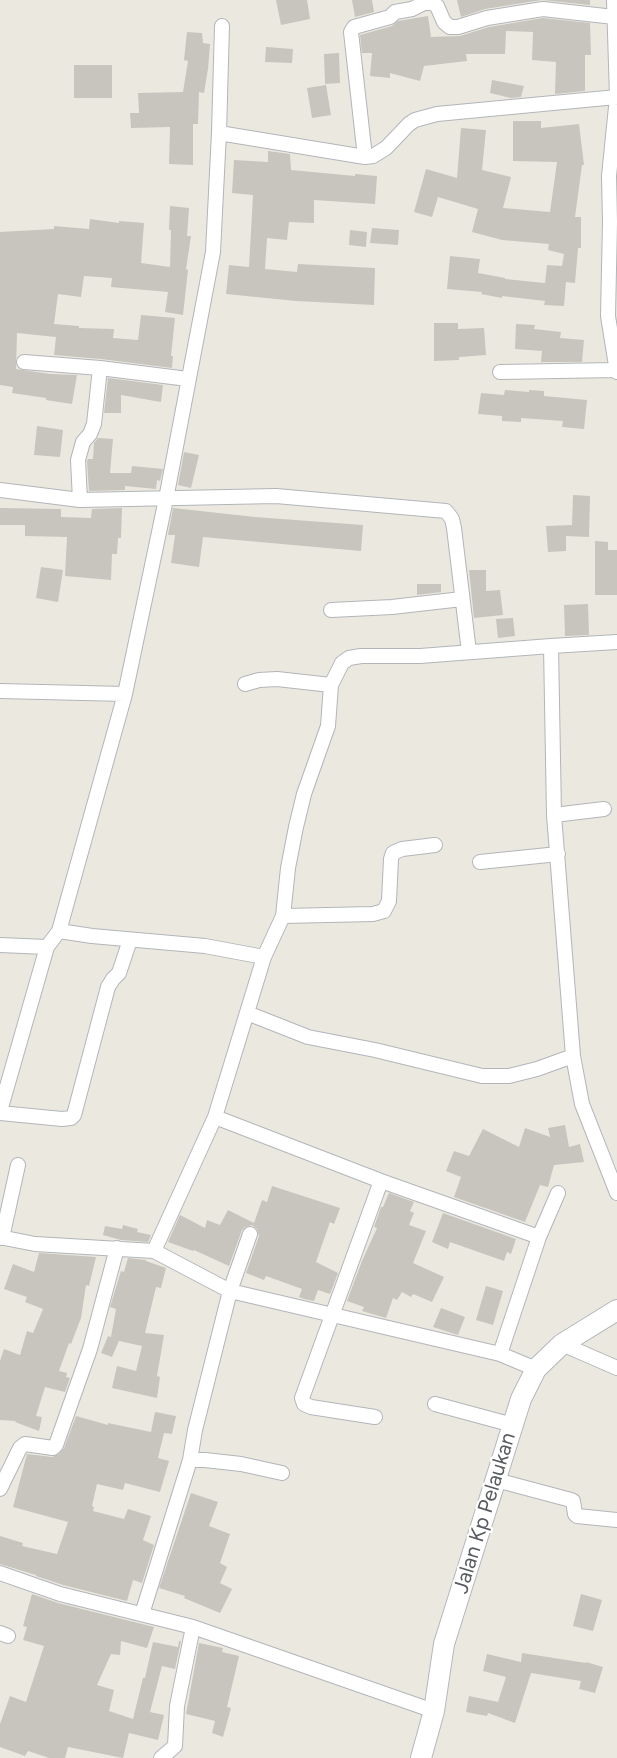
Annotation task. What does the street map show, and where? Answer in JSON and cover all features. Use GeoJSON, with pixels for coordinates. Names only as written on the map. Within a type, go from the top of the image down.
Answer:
{"type":"FeatureCollection","features":[{"type":"Feature","properties":{"kind":"street"},"geometry":{"type":"LineString","coordinates":[[500,372],[616,370],[608,316],[609,176],[617,97],[614,0]]}},
{"type":"Feature","properties":{"kind":"street"},"geometry":{"type":"LineString","coordinates":[[365,157],[351,32],[354,27],[390,17],[395,12],[412,9],[424,3],[438,6],[444,22],[450,27],[458,27],[487,18],[543,9],[614,17]]}},
{"type":"Feature","properties":{"kind":"street"},"geometry":{"type":"LineString","coordinates":[[130,940],[120,973],[112,979],[108,987],[74,1115],[62,1119],[0,1112],[47,947],[59,931],[125,694],[166,500],[213,252],[222,26]]}},
{"type":"Feature","properties":{"kind":"street"},"geometry":{"type":"LineString","coordinates":[[219,133],[365,157],[373,156],[386,148],[415,120],[437,114],[617,97]]}},
{"type":"Feature","properties":{"kind":"street"},"geometry":{"type":"LineString","coordinates":[[24,362],[100,368],[189,379]]}},
{"type":"Feature","properties":{"kind":"street"},"geometry":{"type":"LineString","coordinates":[[80,500],[78,460],[83,442],[90,434],[94,424],[100,368]]}},
{"type":"Feature","properties":{"kind":"street"},"geometry":{"type":"LineString","coordinates":[[0,490],[80,500],[276,496],[446,511],[452,519],[454,528],[469,652]]}},
{"type":"Feature","properties":{"kind":"street"},"geometry":{"type":"LineString","coordinates":[[331,610],[392,607],[462,599]]}},
{"type":"Feature","properties":{"kind":"street"},"geometry":{"type":"LineString","coordinates":[[154,1251],[215,1117],[264,957],[283,916],[288,868],[303,794],[328,726],[331,685],[342,663],[349,658],[362,656],[420,656],[617,642]]}},
{"type":"Feature","properties":{"kind":"street"},"geometry":{"type":"LineString","coordinates":[[551,646],[554,815],[573,1056],[582,1104],[617,1193]]}},
{"type":"Feature","properties":{"kind":"street"},"geometry":{"type":"LineString","coordinates":[[245,684],[277,679],[331,685]]}},
{"type":"Feature","properties":{"kind":"street"},"geometry":{"type":"LineString","coordinates":[[0,691],[125,694]]}},
{"type":"Feature","properties":{"kind":"street"},"geometry":{"type":"LineString","coordinates":[[554,815],[604,809]]}},
{"type":"Feature","properties":{"kind":"street"},"geometry":{"type":"LineString","coordinates":[[283,916],[373,914],[384,911],[390,901],[393,854],[402,849],[435,845]]}},
{"type":"Feature","properties":{"kind":"street"},"geometry":{"type":"LineString","coordinates":[[480,862],[558,854]]}},
{"type":"Feature","properties":{"kind":"street"},"geometry":{"type":"LineString","coordinates":[[59,931],[205,946],[264,957]]}},
{"type":"Feature","properties":{"kind":"street"},"geometry":{"type":"LineString","coordinates":[[0,945],[47,947]]}},
{"type":"Feature","properties":{"kind":"street"},"geometry":{"type":"LineString","coordinates":[[247,1013],[308,1037],[375,1050],[482,1076],[508,1076],[573,1056]]}},
{"type":"Feature","properties":{"kind":"street"},"geometry":{"type":"LineString","coordinates":[[215,1117],[381,1181],[538,1237]]}},
{"type":"Feature","properties":{"kind":"street"},"geometry":{"type":"LineString","coordinates":[[18,1165],[1,1237],[35,1244],[154,1251],[230,1291],[500,1354],[536,1369]]}},
{"type":"Feature","properties":{"kind":"street"},"geometry":{"type":"LineString","coordinates":[[375,1418],[311,1407],[304,1404],[302,1398],[381,1181]]}},
{"type":"Feature","properties":{"kind":"street"},"geometry":{"type":"LineString","coordinates":[[500,1354],[538,1237],[558,1193]]}},
{"type":"Feature","properties":{"kind":"street"},"geometry":{"type":"LineString","coordinates":[[142,1614],[190,1460],[195,1430],[230,1291],[250,1234]]}},
{"type":"Feature","properties":{"kind":"street"},"geometry":{"type":"LineString","coordinates":[[0,1489],[7,1463],[25,1444],[54,1448],[56,1445],[90,1349],[117,1248]]}},
{"type":"Feature","properties":{"kind":"street","name":"Jalan Kp Pelaukan"},"geometry":{"type":"LineString","coordinates":[[421,1758],[434,1711],[444,1644],[521,1399],[536,1369],[562,1344],[617,1310]]}},
{"type":"Feature","properties":{"kind":"street"},"geometry":{"type":"LineString","coordinates":[[562,1344],[617,1368]]}},
{"type":"Feature","properties":{"kind":"street"},"geometry":{"type":"LineString","coordinates":[[435,1404],[513,1425]]}},
{"type":"Feature","properties":{"kind":"street"},"geometry":{"type":"LineString","coordinates":[[190,1460],[242,1464],[282,1473]]}},
{"type":"Feature","properties":{"kind":"street"},"geometry":{"type":"LineString","coordinates":[[496,1480],[571,1500],[577,1516],[617,1520]]}},
{"type":"Feature","properties":{"kind":"street"},"geometry":{"type":"LineString","coordinates":[[0,1573],[60,1594],[193,1627],[434,1711]]}},
{"type":"Feature","properties":{"kind":"street"},"geometry":{"type":"LineString","coordinates":[[161,1758],[175,1746],[177,1706],[193,1627]]}},
{"type":"Feature","properties":{"kind":"building"},"geometry":{"type":"Polygon","coordinates":[[[276,0],[307,0],[310,19],[281,25],[276,0]]]}},
{"type":"Feature","properties":{"kind":"building"},"geometry":{"type":"Polygon","coordinates":[[[352,0],[372,0],[374,12],[355,17],[352,0]]]}},
{"type":"Feature","properties":{"kind":"building"},"geometry":{"type":"Polygon","coordinates":[[[457,0],[542,0],[485,9],[461,17],[457,0]]]}},
{"type":"Feature","properties":{"kind":"building"},"geometry":{"type":"Polygon","coordinates":[[[542,0],[590,0],[590,5],[542,0]]]}},
{"type":"Feature","properties":{"kind":"building"},"geometry":{"type":"Polygon","coordinates":[[[428,16],[431,37],[460,36],[489,27],[543,18],[590,23],[591,55],[585,55],[585,91],[555,94],[556,62],[532,60],[533,32],[506,31],[505,54],[466,54],[467,61],[424,66],[420,81],[390,73],[390,78],[370,76],[372,53],[362,53],[360,35],[392,26],[398,21],[428,16]]]}},
{"type":"Feature","properties":{"kind":"building"},"geometry":{"type":"Polygon","coordinates":[[[187,32],[202,33],[203,43],[210,44],[208,69],[204,93],[199,92],[198,124],[193,124],[193,165],[169,164],[170,127],[131,128],[130,113],[139,113],[138,93],[183,92],[188,61],[184,60],[187,32]]]}},
{"type":"Feature","properties":{"kind":"building"},"geometry":{"type":"Polygon","coordinates":[[[266,47],[293,49],[292,63],[265,62],[266,47]]]}},
{"type":"Feature","properties":{"kind":"building"},"geometry":{"type":"Polygon","coordinates":[[[339,53],[340,83],[325,84],[324,54],[339,53]]]}},
{"type":"Feature","properties":{"kind":"building"},"geometry":{"type":"Polygon","coordinates":[[[74,65],[112,65],[112,98],[74,98],[74,65]]]}},
{"type":"Feature","properties":{"kind":"building"},"geometry":{"type":"Polygon","coordinates":[[[492,80],[524,86],[521,97],[511,98],[490,93],[492,80]]]}},
{"type":"Feature","properties":{"kind":"building"},"geometry":{"type":"Polygon","coordinates":[[[326,85],[331,115],[312,118],[307,88],[326,85]]]}},
{"type":"Feature","properties":{"kind":"building"},"geometry":{"type":"Polygon","coordinates":[[[513,121],[541,121],[541,128],[579,124],[584,165],[582,165],[575,217],[581,217],[581,248],[578,248],[575,283],[566,282],[564,306],[544,305],[545,301],[502,296],[502,298],[481,294],[482,292],[447,289],[450,256],[480,259],[478,273],[505,279],[545,283],[547,265],[562,266],[564,254],[548,250],[549,244],[502,240],[472,232],[478,209],[438,197],[432,217],[414,212],[426,169],[457,178],[461,128],[486,130],[482,170],[511,177],[503,208],[550,212],[557,162],[513,161],[513,121]]]}},
{"type":"Feature","properties":{"kind":"building"},"geometry":{"type":"Polygon","coordinates":[[[268,151],[290,154],[291,170],[377,176],[375,204],[314,200],[314,223],[289,222],[287,240],[267,238],[265,269],[297,272],[298,264],[375,268],[374,305],[226,294],[229,265],[249,267],[253,195],[232,193],[234,160],[268,162],[268,151]]]}},
{"type":"Feature","properties":{"kind":"building"},"geometry":{"type":"Polygon","coordinates":[[[170,206],[189,208],[187,236],[191,236],[183,315],[165,312],[168,292],[111,287],[112,278],[84,276],[81,297],[58,294],[54,324],[79,326],[79,328],[114,329],[113,338],[138,340],[141,315],[175,318],[172,368],[54,355],[56,337],[17,333],[16,369],[77,375],[72,404],[12,393],[13,387],[0,385],[0,232],[54,229],[54,226],[89,229],[90,219],[119,223],[119,221],[144,223],[141,263],[170,267],[170,206]]]}},
{"type":"Feature","properties":{"kind":"building"},"geometry":{"type":"Polygon","coordinates":[[[372,228],[399,230],[398,245],[370,243],[372,228]]]}},
{"type":"Feature","properties":{"kind":"building"},"geometry":{"type":"Polygon","coordinates":[[[350,230],[367,232],[366,247],[349,245],[350,230]]]}},
{"type":"Feature","properties":{"kind":"building"},"geometry":{"type":"Polygon","coordinates":[[[434,323],[458,323],[458,329],[484,328],[486,355],[459,357],[459,360],[434,361],[434,323]]]}},
{"type":"Feature","properties":{"kind":"building"},"geometry":{"type":"Polygon","coordinates":[[[516,324],[535,325],[534,329],[561,332],[560,338],[584,340],[582,362],[541,362],[542,351],[515,349],[516,324]]]}},
{"type":"Feature","properties":{"kind":"building"},"geometry":{"type":"Polygon","coordinates":[[[108,378],[163,385],[161,402],[121,395],[121,413],[104,413],[108,378]]]}},
{"type":"Feature","properties":{"kind":"building"},"geometry":{"type":"Polygon","coordinates":[[[505,390],[544,391],[544,396],[587,400],[584,429],[562,427],[563,421],[521,418],[521,422],[502,421],[502,416],[478,414],[481,393],[504,395],[505,390]]]}},
{"type":"Feature","properties":{"kind":"building"},"geometry":{"type":"Polygon","coordinates":[[[37,426],[63,430],[60,457],[34,455],[37,426]]]}},
{"type":"Feature","properties":{"kind":"building"},"geometry":{"type":"Polygon","coordinates":[[[98,438],[113,439],[110,473],[131,473],[132,466],[163,469],[160,481],[157,480],[156,489],[125,486],[125,490],[89,491],[87,461],[93,459],[94,443],[98,438]]]}},
{"type":"Feature","properties":{"kind":"building"},"geometry":{"type":"Polygon","coordinates":[[[184,452],[199,455],[191,488],[178,485],[184,452]]]}},
{"type":"Feature","properties":{"kind":"building"},"geometry":{"type":"Polygon","coordinates":[[[573,495],[590,496],[589,537],[566,536],[566,551],[548,552],[546,526],[572,525],[573,495]]]}},
{"type":"Feature","properties":{"kind":"building"},"geometry":{"type":"Polygon","coordinates":[[[0,508],[61,509],[61,517],[91,518],[92,509],[122,508],[121,538],[118,538],[117,554],[112,554],[111,580],[65,576],[67,537],[25,536],[25,525],[0,525],[0,508]]]}},
{"type":"Feature","properties":{"kind":"building"},"geometry":{"type":"Polygon","coordinates":[[[173,508],[363,525],[361,551],[203,537],[199,567],[171,563],[175,535],[168,535],[173,508]]]}},
{"type":"Feature","properties":{"kind":"building"},"geometry":{"type":"Polygon","coordinates":[[[595,541],[608,542],[608,550],[617,550],[617,595],[595,595],[595,541]]]}},
{"type":"Feature","properties":{"kind":"building"},"geometry":{"type":"Polygon","coordinates":[[[41,567],[63,570],[58,602],[36,598],[41,567]]]}},
{"type":"Feature","properties":{"kind":"building"},"geometry":{"type":"Polygon","coordinates":[[[469,570],[486,570],[486,591],[500,590],[503,615],[474,618],[469,570]]]}},
{"type":"Feature","properties":{"kind":"building"},"geometry":{"type":"Polygon","coordinates":[[[417,584],[441,584],[441,592],[417,595],[417,584]]]}},
{"type":"Feature","properties":{"kind":"building"},"geometry":{"type":"Polygon","coordinates":[[[588,604],[589,635],[565,636],[564,605],[588,604]]]}},
{"type":"Feature","properties":{"kind":"building"},"geometry":{"type":"Polygon","coordinates":[[[513,618],[515,636],[498,638],[496,619],[513,618]]]}},
{"type":"Feature","properties":{"kind":"building"},"geometry":{"type":"Polygon","coordinates":[[[565,1125],[569,1147],[580,1144],[584,1162],[554,1165],[548,1187],[540,1185],[525,1222],[454,1197],[461,1177],[446,1171],[454,1151],[469,1156],[483,1129],[519,1147],[525,1128],[550,1137],[548,1128],[565,1125]]]}},
{"type":"Feature","properties":{"kind":"building"},"geometry":{"type":"Polygon","coordinates":[[[272,1186],[340,1208],[334,1224],[330,1222],[316,1262],[338,1273],[330,1294],[318,1290],[314,1301],[304,1299],[299,1297],[302,1289],[266,1276],[264,1280],[246,1273],[259,1236],[257,1229],[252,1225],[242,1230],[229,1266],[194,1250],[168,1242],[180,1215],[205,1228],[207,1220],[220,1225],[228,1210],[254,1223],[262,1200],[267,1202],[272,1186]]]}},
{"type":"Feature","properties":{"kind":"building"},"geometry":{"type":"Polygon","coordinates":[[[389,1193],[414,1202],[410,1211],[414,1213],[409,1225],[426,1231],[413,1263],[444,1277],[432,1302],[413,1294],[411,1297],[402,1292],[397,1300],[393,1298],[386,1318],[362,1311],[364,1307],[347,1301],[377,1228],[374,1227],[381,1207],[389,1193]]]}},
{"type":"Feature","properties":{"kind":"building"},"geometry":{"type":"Polygon","coordinates":[[[443,1213],[516,1239],[511,1254],[507,1252],[504,1261],[450,1242],[448,1249],[432,1242],[443,1213]]]}},
{"type":"Feature","properties":{"kind":"building"},"geometry":{"type":"Polygon","coordinates":[[[123,1225],[138,1229],[137,1232],[151,1235],[148,1242],[121,1240],[103,1235],[105,1226],[122,1229],[123,1225]]]}},
{"type":"Feature","properties":{"kind":"building"},"geometry":{"type":"Polygon","coordinates":[[[39,1253],[96,1257],[89,1286],[86,1285],[81,1318],[59,1371],[67,1373],[66,1377],[70,1378],[65,1392],[45,1387],[36,1416],[42,1417],[39,1431],[16,1421],[0,1420],[0,1361],[4,1349],[20,1355],[27,1331],[33,1333],[43,1309],[25,1302],[27,1297],[4,1289],[13,1264],[34,1272],[39,1253]]]}},
{"type":"Feature","properties":{"kind":"building"},"geometry":{"type":"Polygon","coordinates":[[[128,1258],[146,1260],[166,1268],[161,1288],[156,1287],[145,1333],[164,1335],[157,1376],[160,1377],[157,1398],[112,1388],[117,1366],[136,1371],[142,1346],[119,1341],[112,1357],[101,1353],[108,1336],[111,1337],[116,1309],[110,1307],[121,1271],[124,1272],[128,1258]]]}},
{"type":"Feature","properties":{"kind":"building"},"geometry":{"type":"Polygon","coordinates":[[[486,1286],[503,1291],[493,1325],[476,1320],[486,1286]]]}},
{"type":"Feature","properties":{"kind":"building"},"geometry":{"type":"Polygon","coordinates":[[[441,1308],[465,1317],[458,1335],[433,1327],[441,1308]]]}},
{"type":"Feature","properties":{"kind":"building"},"geometry":{"type":"Polygon","coordinates":[[[155,1412],[176,1416],[172,1434],[164,1433],[158,1458],[169,1461],[160,1492],[125,1483],[123,1490],[97,1484],[92,1506],[93,1511],[124,1519],[128,1509],[151,1516],[143,1540],[154,1545],[142,1583],[133,1580],[127,1601],[63,1585],[0,1564],[0,1536],[23,1543],[22,1546],[57,1554],[68,1522],[13,1507],[27,1454],[52,1457],[59,1454],[64,1448],[76,1416],[108,1425],[108,1423],[151,1432],[155,1412]]]}},
{"type":"Feature","properties":{"kind":"building"},"geometry":{"type":"Polygon","coordinates":[[[191,1493],[218,1502],[209,1526],[230,1534],[220,1563],[227,1567],[220,1583],[232,1589],[220,1613],[184,1598],[185,1596],[159,1588],[191,1493]]]}},
{"type":"Feature","properties":{"kind":"building"},"geometry":{"type":"Polygon","coordinates":[[[32,1594],[58,1603],[154,1627],[147,1648],[121,1641],[120,1655],[111,1654],[97,1685],[114,1690],[109,1711],[133,1719],[153,1642],[178,1647],[181,1641],[175,1669],[162,1666],[150,1712],[164,1715],[158,1740],[129,1733],[123,1758],[68,1747],[65,1758],[49,1758],[28,1751],[25,1756],[0,1747],[0,1724],[10,1696],[26,1702],[44,1646],[23,1640],[27,1627],[23,1626],[32,1594]]]}},
{"type":"Feature","properties":{"kind":"building"},"geometry":{"type":"Polygon","coordinates":[[[581,1594],[602,1600],[593,1631],[573,1626],[581,1594]]]}},
{"type":"Feature","properties":{"kind":"building"},"geometry":{"type":"Polygon","coordinates":[[[199,1643],[223,1648],[222,1652],[239,1656],[227,1707],[231,1708],[223,1737],[212,1733],[215,1721],[186,1714],[199,1643]]]}},
{"type":"Feature","properties":{"kind":"building"},"geometry":{"type":"Polygon","coordinates":[[[522,1653],[586,1662],[603,1667],[595,1693],[579,1689],[581,1681],[531,1673],[515,1723],[488,1713],[487,1716],[466,1712],[469,1696],[498,1702],[506,1677],[483,1671],[487,1654],[521,1662],[522,1653]]]}}]}
